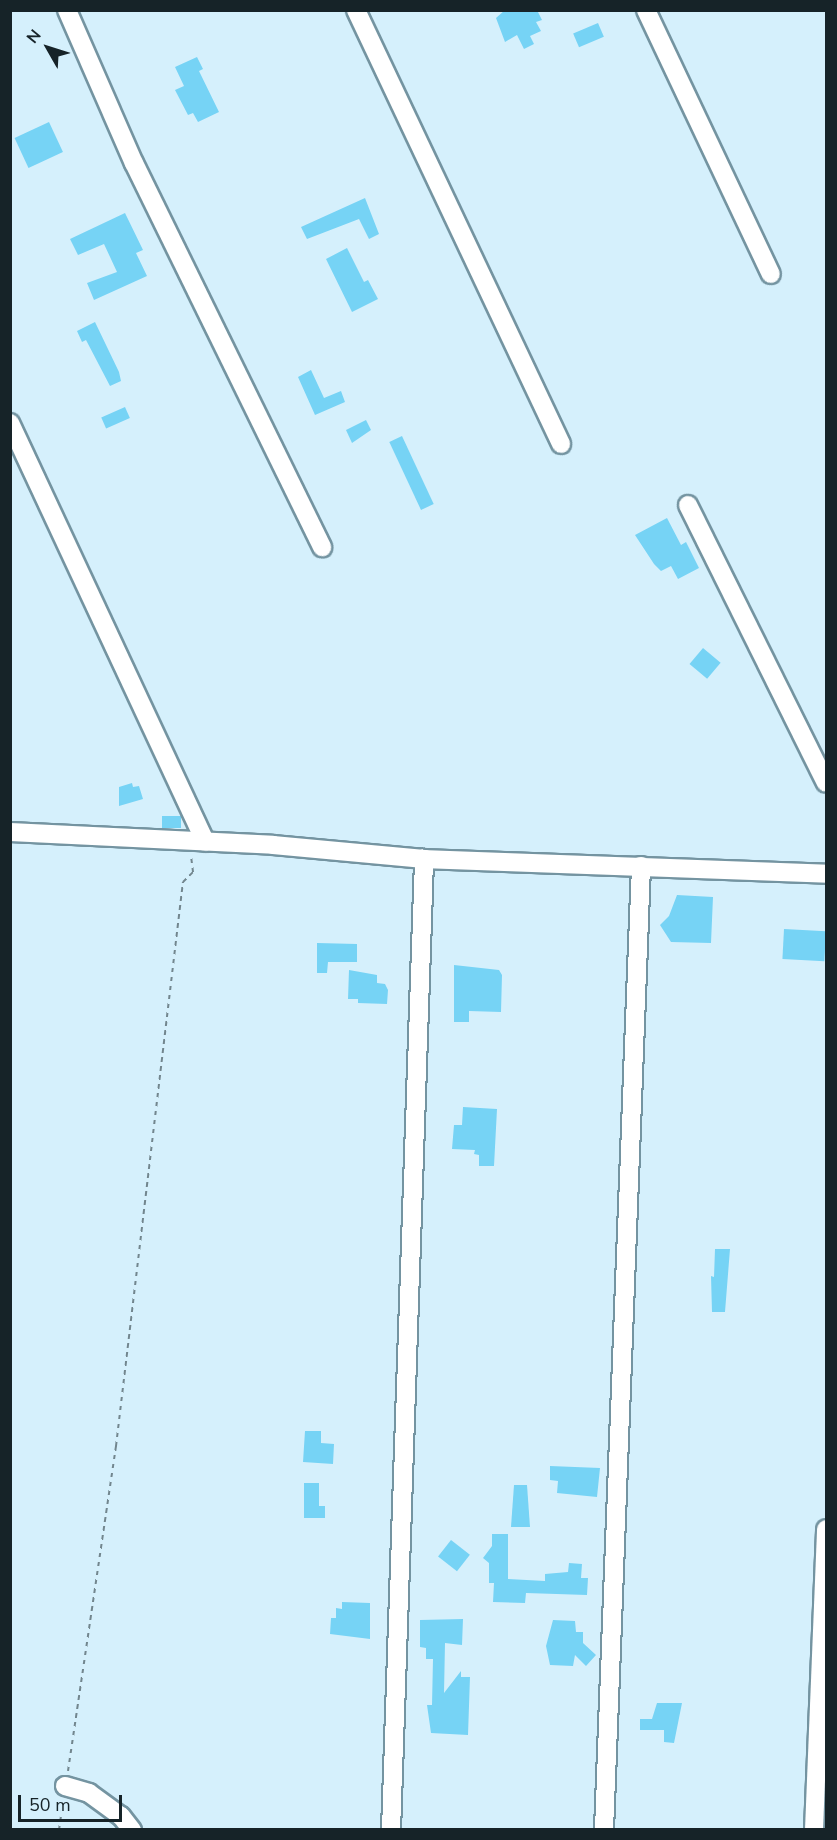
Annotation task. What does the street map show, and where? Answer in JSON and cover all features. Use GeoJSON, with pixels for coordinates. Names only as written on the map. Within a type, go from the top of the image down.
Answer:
{"type":"FeatureCollection","features":[{"type":"Feature","properties":{"kind":"street"},"geometry":{"type":"LineString","coordinates":[[67,10],[134,162],[322,547]]}},
{"type":"Feature","properties":{"kind":"street"},"geometry":{"type":"LineString","coordinates":[[356,10],[561,444]]}},
{"type":"Feature","properties":{"kind":"street"},"geometry":{"type":"LineString","coordinates":[[646,10],[771,274]]}},
{"type":"Feature","properties":{"kind":"street"},"geometry":{"type":"LineString","coordinates":[[10,423],[197,841]]}},
{"type":"Feature","properties":{"kind":"street"},"geometry":{"type":"LineString","coordinates":[[688,505],[826,783]]}},
{"type":"Feature","properties":{"kind":"street"},"geometry":{"type":"LineString","coordinates":[[10,832],[197,841],[424,859],[826,874]]}},
{"type":"Feature","properties":{"kind":"street"},"geometry":{"type":"LineString","coordinates":[[390,1830],[424,859]]}},
{"type":"Feature","properties":{"kind":"street"},"geometry":{"type":"LineString","coordinates":[[604,1830],[641,866]]}},
{"type":"Feature","properties":{"kind":"street"},"geometry":{"type":"LineString","coordinates":[[814,1830],[826,1529]]}},
{"type":"Feature","properties":{"kind":"street"},"geometry":{"type":"LineString","coordinates":[[66,1786],[89,1793],[121,1816],[132,1830]]}},
{"type":"Feature","properties":{"kind":"path"},"geometry":{"type":"LineString","coordinates":[[59,1830],[116,1446],[183,882],[193,872],[197,841]]}},
{"type":"Feature","properties":{"kind":"building"},"geometry":{"type":"Polygon","coordinates":[[[505,10],[537,10],[542,20],[536,22],[541,31],[530,36],[534,44],[524,49],[517,35],[505,42],[496,18],[505,10]]]}},
{"type":"Feature","properties":{"kind":"building"},"geometry":{"type":"Polygon","coordinates":[[[598,23],[604,37],[579,47],[573,34],[598,23]]]}},
{"type":"Feature","properties":{"kind":"building"},"geometry":{"type":"Polygon","coordinates":[[[197,57],[203,69],[199,71],[219,112],[198,122],[193,113],[188,115],[175,90],[184,86],[175,67],[197,57]]]}},
{"type":"Feature","properties":{"kind":"building"},"geometry":{"type":"Polygon","coordinates":[[[49,122],[63,152],[29,168],[15,138],[49,122]]]}},
{"type":"Feature","properties":{"kind":"building"},"geometry":{"type":"Polygon","coordinates":[[[365,198],[379,234],[369,239],[359,219],[307,239],[301,227],[365,198]]]}},
{"type":"Feature","properties":{"kind":"building"},"geometry":{"type":"Polygon","coordinates":[[[125,213],[143,250],[136,253],[147,276],[94,300],[87,283],[117,272],[104,244],[78,255],[70,239],[125,213]]]}},
{"type":"Feature","properties":{"kind":"building"},"geometry":{"type":"Polygon","coordinates":[[[347,248],[364,282],[368,280],[378,299],[352,312],[326,259],[347,248]]]}},
{"type":"Feature","properties":{"kind":"building"},"geometry":{"type":"Polygon","coordinates":[[[95,322],[119,372],[121,381],[110,386],[86,340],[82,342],[77,331],[95,322]]]}},
{"type":"Feature","properties":{"kind":"building"},"geometry":{"type":"Polygon","coordinates":[[[311,370],[324,398],[341,391],[345,402],[315,415],[298,377],[311,370]]]}},
{"type":"Feature","properties":{"kind":"building"},"geometry":{"type":"Polygon","coordinates":[[[125,407],[130,418],[106,429],[101,418],[125,407]]]}},
{"type":"Feature","properties":{"kind":"building"},"geometry":{"type":"Polygon","coordinates":[[[366,420],[371,430],[352,443],[346,430],[366,420]]]}},
{"type":"Feature","properties":{"kind":"building"},"geometry":{"type":"Polygon","coordinates":[[[402,436],[434,504],[421,510],[389,442],[402,436]]]}},
{"type":"Feature","properties":{"kind":"building"},"geometry":{"type":"Polygon","coordinates":[[[667,518],[681,545],[686,542],[699,568],[678,579],[671,566],[661,571],[654,564],[635,535],[667,518]]]}},
{"type":"Feature","properties":{"kind":"building"},"geometry":{"type":"Polygon","coordinates":[[[703,648],[721,663],[707,679],[690,664],[703,648]]]}},
{"type":"Feature","properties":{"kind":"building"},"geometry":{"type":"Polygon","coordinates":[[[132,783],[133,787],[139,786],[143,799],[119,806],[119,787],[132,783]]]}},
{"type":"Feature","properties":{"kind":"building"},"geometry":{"type":"Polygon","coordinates":[[[162,816],[181,816],[181,828],[162,828],[162,816]]]}},
{"type":"Feature","properties":{"kind":"building"},"geometry":{"type":"Polygon","coordinates":[[[677,895],[713,897],[711,943],[671,942],[660,925],[669,916],[677,895]]]}},
{"type":"Feature","properties":{"kind":"building"},"geometry":{"type":"Polygon","coordinates":[[[784,929],[826,931],[824,961],[782,959],[784,929]]]}},
{"type":"Feature","properties":{"kind":"building"},"geometry":{"type":"Polygon","coordinates":[[[317,943],[357,944],[357,962],[328,962],[327,973],[317,973],[317,943]]]}},
{"type":"Feature","properties":{"kind":"building"},"geometry":{"type":"Polygon","coordinates":[[[454,965],[499,970],[502,975],[501,1012],[469,1011],[469,1022],[454,1022],[454,965]]]}},
{"type":"Feature","properties":{"kind":"building"},"geometry":{"type":"Polygon","coordinates":[[[349,970],[377,975],[377,983],[385,984],[388,990],[387,1004],[358,1003],[358,999],[348,999],[349,970]]]}},
{"type":"Feature","properties":{"kind":"building"},"geometry":{"type":"Polygon","coordinates":[[[463,1107],[497,1109],[494,1166],[479,1166],[479,1155],[474,1154],[475,1150],[452,1149],[454,1125],[462,1125],[463,1107]]]}},
{"type":"Feature","properties":{"kind":"building"},"geometry":{"type":"Polygon","coordinates":[[[715,1249],[730,1249],[725,1312],[712,1312],[711,1276],[714,1277],[715,1249]]]}},
{"type":"Feature","properties":{"kind":"building"},"geometry":{"type":"Polygon","coordinates":[[[305,1431],[321,1431],[321,1443],[334,1444],[333,1464],[303,1462],[305,1431]]]}},
{"type":"Feature","properties":{"kind":"building"},"geometry":{"type":"Polygon","coordinates":[[[550,1466],[600,1468],[597,1497],[557,1493],[558,1481],[550,1480],[550,1466]]]}},
{"type":"Feature","properties":{"kind":"building"},"geometry":{"type":"Polygon","coordinates":[[[304,1483],[319,1483],[319,1506],[325,1506],[325,1518],[304,1518],[304,1483]]]}},
{"type":"Feature","properties":{"kind":"building"},"geometry":{"type":"Polygon","coordinates":[[[514,1485],[527,1485],[530,1527],[511,1527],[514,1485]]]}},
{"type":"Feature","properties":{"kind":"building"},"geometry":{"type":"Polygon","coordinates":[[[492,1534],[508,1534],[508,1579],[545,1581],[545,1574],[568,1572],[569,1563],[582,1564],[581,1578],[588,1578],[587,1595],[526,1593],[525,1603],[493,1602],[494,1583],[489,1583],[489,1563],[483,1558],[492,1546],[492,1534]]]}},
{"type":"Feature","properties":{"kind":"building"},"geometry":{"type":"Polygon","coordinates":[[[451,1540],[470,1555],[457,1571],[438,1557],[451,1540]]]}},
{"type":"Feature","properties":{"kind":"building"},"geometry":{"type":"Polygon","coordinates":[[[342,1602],[370,1603],[370,1639],[330,1634],[331,1618],[336,1618],[336,1608],[342,1609],[342,1602]]]}},
{"type":"Feature","properties":{"kind":"building"},"geometry":{"type":"Polygon","coordinates":[[[463,1619],[462,1645],[445,1643],[444,1693],[461,1671],[461,1677],[470,1677],[468,1735],[431,1733],[427,1705],[432,1705],[433,1659],[426,1659],[426,1648],[420,1647],[420,1620],[463,1619]]]}},
{"type":"Feature","properties":{"kind":"building"},"geometry":{"type":"Polygon","coordinates":[[[553,1620],[575,1621],[576,1632],[583,1632],[583,1643],[596,1655],[586,1666],[575,1655],[573,1666],[550,1665],[546,1646],[553,1620]]]}},
{"type":"Feature","properties":{"kind":"building"},"geometry":{"type":"Polygon","coordinates":[[[657,1703],[682,1703],[674,1743],[664,1742],[664,1730],[640,1730],[640,1719],[652,1719],[657,1703]]]}}]}
